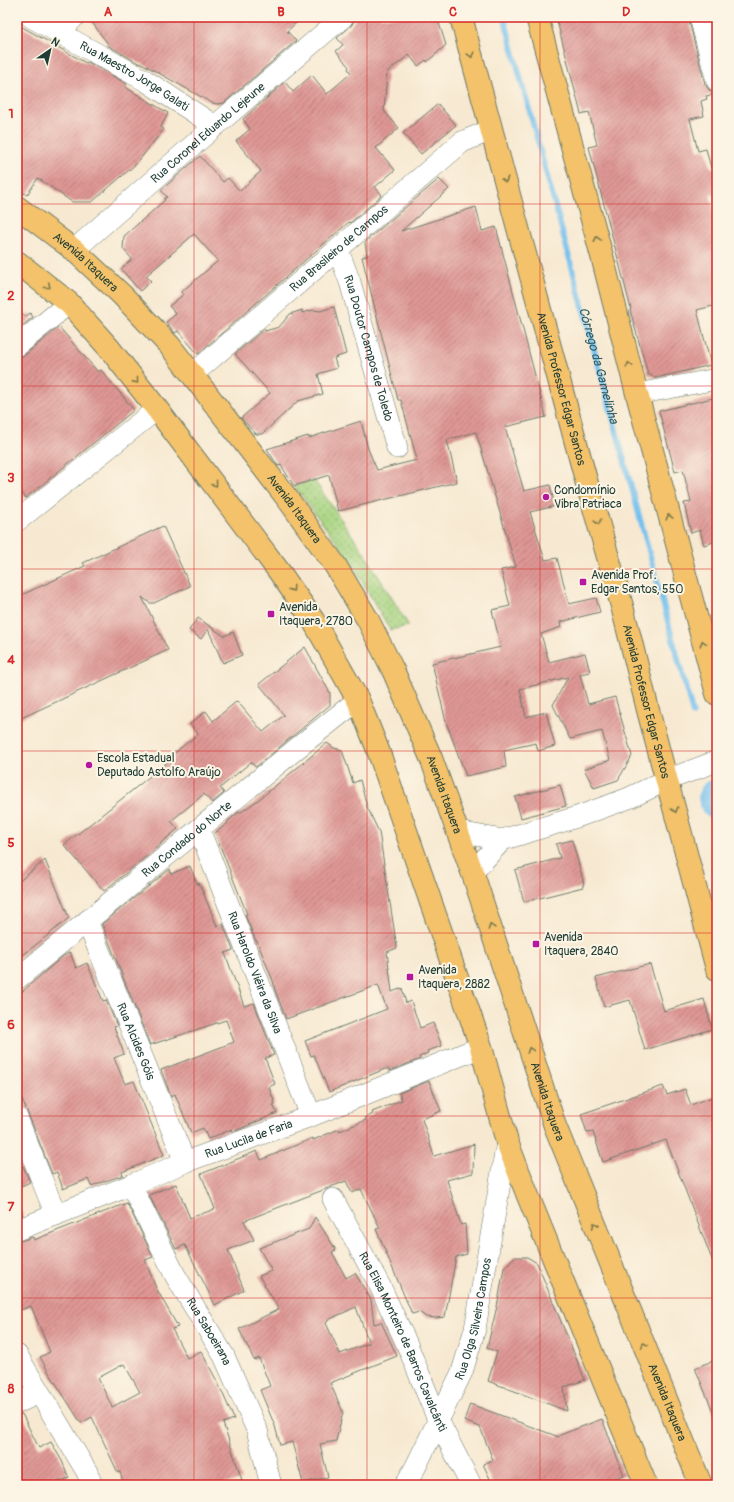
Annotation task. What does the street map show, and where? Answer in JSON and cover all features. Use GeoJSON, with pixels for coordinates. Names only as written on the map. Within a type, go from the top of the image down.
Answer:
{"type":"FeatureCollection","features":[{"type":"Feature","properties":{"kind":"main road","name":"Avenida Professor Edgar Santos"},"geometry":{"type":"LineString","coordinates":[[461,17],[622,606],[649,714],[717,969]]}},
{"type":"Feature","properties":{"kind":"main road"},"geometry":{"type":"LineString","coordinates":[[536,17],[603,260],[717,694]]}},
{"type":"Feature","properties":{"kind":"main road","name":"Avenida Itaquera"},"geometry":{"type":"LineString","coordinates":[[17,207],[74,250],[122,295],[170,346],[299,515],[335,565],[368,620],[393,670],[431,758],[473,872],[555,1126],[701,1485]]}},
{"type":"Feature","properties":{"kind":"main road"},"geometry":{"type":"LineString","coordinates":[[17,262],[69,303],[109,348],[157,409],[278,570],[313,620],[358,700],[380,757],[481,1047],[507,1142],[646,1485]]}},
{"type":"Feature","properties":{"kind":"street","name":"Rua Maestro Jorge Galati"},"geometry":{"type":"LineString","coordinates":[[31,17],[146,81],[215,126]]}},
{"type":"Feature","properties":{"kind":"street"},"geometry":{"type":"LineString","coordinates":[[60,33],[74,17]]}},
{"type":"Feature","properties":{"kind":"street","name":"Rua Coronel Eduardo Lejeune"},"geometry":{"type":"LineString","coordinates":[[74,250],[215,126],[343,17]]}},
{"type":"Feature","properties":{"kind":"street"},"geometry":{"type":"LineString","coordinates":[[700,17],[717,81]]}},
{"type":"Feature","properties":{"kind":"street","name":"Rua Brasileiro de Campos"},"geometry":{"type":"LineString","coordinates":[[192,375],[462,142],[491,130]]}},
{"type":"Feature","properties":{"kind":"street","name":"Rua Doutor Campos de Toledo"},"geometry":{"type":"LineString","coordinates":[[338,250],[350,282],[397,448]]}},
{"type":"Feature","properties":{"kind":"street"},"geometry":{"type":"LineString","coordinates":[[17,346],[69,303]]}},
{"type":"Feature","properties":{"kind":"street"},"geometry":{"type":"LineString","coordinates":[[637,394],[717,379]]}},
{"type":"Feature","properties":{"kind":"street"},"geometry":{"type":"LineString","coordinates":[[17,521],[157,409]]}},
{"type":"Feature","properties":{"kind":"street","name":"Rua Condado do Norte"},"geometry":{"type":"LineString","coordinates":[[17,979],[358,700]]}},
{"type":"Feature","properties":{"kind":"street"},"geometry":{"type":"LineString","coordinates":[[459,832],[502,840],[577,817],[629,798],[667,780],[717,761]]}},
{"type":"Feature","properties":{"kind":"street","name":"Rua Haroldo Viêira da Silva"},"geometry":{"type":"LineString","coordinates":[[199,829],[311,1116]]}},
{"type":"Feature","properties":{"kind":"street"},"geometry":{"type":"LineString","coordinates":[[473,872],[502,840]]}},
{"type":"Feature","properties":{"kind":"street","name":"Rua Alcides Góis"},"geometry":{"type":"LineString","coordinates":[[87,922],[185,1162]]}},
{"type":"Feature","properties":{"kind":"street","name":"Rua Lucila de Faria"},"geometry":{"type":"LineString","coordinates":[[17,1230],[132,1185],[185,1162],[311,1116],[481,1047]]}},
{"type":"Feature","properties":{"kind":"street"},"geometry":{"type":"LineString","coordinates":[[17,1118],[56,1215]]}},
{"type":"Feature","properties":{"kind":"street","name":"Rua Olga Silveira Campos"},"geometry":{"type":"LineString","coordinates":[[405,1485],[415,1468],[462,1372],[475,1329],[507,1142]]}},
{"type":"Feature","properties":{"kind":"street","name":"Rua Saboeirana"},"geometry":{"type":"LineString","coordinates":[[132,1185],[175,1275],[224,1356],[257,1430],[271,1485]]}},
{"type":"Feature","properties":{"kind":"street","name":"Rua Elisa Monteiro de Barros Cavalcânti"},"geometry":{"type":"LineString","coordinates":[[333,1199],[380,1286],[406,1342],[438,1420],[471,1485]]}},
{"type":"Feature","properties":{"kind":"street"},"geometry":{"type":"LineString","coordinates":[[17,1355],[87,1472],[92,1485]]}},
{"type":"Feature","properties":{"kind":"street"},"geometry":{"type":"LineString","coordinates":[[17,1403],[39,1393]]}},
{"type":"Feature","properties":{"kind":"green space"},"geometry":{"type":"Polygon","coordinates":[[[314,480],[363,551],[409,626],[390,630],[348,557],[294,486],[314,480]]]}},
{"type":"Feature","properties":{"kind":"building"},"geometry":{"type":"Polygon","coordinates":[[[88,17],[303,17],[287,31],[296,41],[224,103],[218,104],[212,103],[107,45],[108,44],[88,17]]]}},
{"type":"Feature","properties":{"kind":"building"},"geometry":{"type":"Polygon","coordinates":[[[355,17],[437,17],[446,45],[427,62],[426,60],[418,66],[409,55],[387,72],[384,111],[399,128],[376,148],[395,170],[375,187],[382,195],[198,354],[178,331],[175,333],[166,322],[176,314],[169,306],[183,295],[181,292],[218,261],[194,234],[146,276],[151,281],[140,291],[121,269],[132,259],[123,249],[124,236],[165,200],[164,199],[167,197],[161,190],[200,156],[223,182],[228,178],[240,191],[261,171],[236,141],[250,129],[243,119],[285,82],[293,92],[312,75],[327,94],[351,73],[348,69],[349,67],[336,51],[343,45],[337,38],[351,26],[355,17]]]}},
{"type":"Feature","properties":{"kind":"building"},"geometry":{"type":"Polygon","coordinates":[[[556,17],[688,17],[705,84],[709,90],[717,93],[706,96],[707,99],[701,101],[704,116],[690,119],[698,151],[706,149],[711,168],[714,167],[717,179],[717,193],[710,195],[717,222],[717,305],[697,310],[711,365],[656,378],[648,374],[630,310],[631,309],[589,147],[597,145],[589,112],[581,114],[556,17]]]}},
{"type":"Feature","properties":{"kind":"building"},"geometry":{"type":"Polygon","coordinates":[[[712,17],[717,17],[717,34],[712,17]]]}},
{"type":"Feature","properties":{"kind":"building"},"geometry":{"type":"Polygon","coordinates":[[[17,24],[127,84],[125,87],[168,113],[161,127],[164,129],[136,164],[92,202],[72,202],[38,178],[27,195],[17,189],[17,24]]]}},
{"type":"Feature","properties":{"kind":"building"},"geometry":{"type":"Polygon","coordinates":[[[438,104],[456,125],[421,154],[403,133],[438,104]]]}},
{"type":"Feature","properties":{"kind":"building"},"geometry":{"type":"Polygon","coordinates":[[[439,179],[449,189],[401,231],[476,207],[482,231],[496,227],[546,417],[505,427],[524,491],[550,485],[555,506],[530,512],[545,560],[557,558],[569,604],[596,598],[600,612],[560,622],[561,627],[541,634],[549,662],[585,653],[590,672],[580,674],[588,704],[615,697],[632,756],[618,780],[594,788],[584,769],[610,760],[602,731],[570,739],[553,705],[568,677],[520,689],[526,717],[546,712],[555,746],[538,751],[536,743],[504,750],[506,767],[466,776],[446,722],[432,663],[501,647],[492,610],[510,606],[501,570],[516,567],[476,432],[447,440],[457,482],[338,511],[329,475],[294,486],[281,465],[278,466],[267,449],[308,436],[309,438],[361,421],[368,449],[377,470],[417,460],[401,400],[398,400],[362,257],[367,256],[365,243],[367,240],[439,179]]]}},
{"type":"Feature","properties":{"kind":"building"},"geometry":{"type":"Polygon","coordinates":[[[17,306],[25,317],[30,313],[33,317],[17,330],[17,306]]]}},
{"type":"Feature","properties":{"kind":"building"},"geometry":{"type":"Polygon","coordinates":[[[334,307],[346,354],[334,358],[337,368],[318,374],[323,394],[298,401],[262,434],[256,434],[241,418],[270,393],[235,354],[264,329],[265,331],[279,327],[290,314],[302,310],[302,313],[313,310],[320,311],[334,307]]]}},
{"type":"Feature","properties":{"kind":"building"},"geometry":{"type":"Polygon","coordinates":[[[59,327],[98,372],[101,370],[134,410],[26,498],[17,487],[17,358],[25,355],[59,327]]]}},
{"type":"Feature","properties":{"kind":"building"},"geometry":{"type":"Polygon","coordinates":[[[717,397],[717,541],[704,545],[700,530],[691,533],[684,503],[691,502],[683,470],[675,472],[659,411],[717,397]]]}},
{"type":"Feature","properties":{"kind":"building"},"geometry":{"type":"Polygon","coordinates":[[[163,526],[190,586],[154,603],[150,603],[142,597],[168,650],[17,720],[17,597],[85,566],[83,563],[163,526]]]}},
{"type":"Feature","properties":{"kind":"building"},"geometry":{"type":"Polygon","coordinates":[[[198,618],[224,636],[233,632],[242,655],[223,663],[208,629],[201,639],[189,630],[198,618]]]}},
{"type":"Feature","properties":{"kind":"building"},"geometry":{"type":"Polygon","coordinates":[[[305,647],[330,693],[330,705],[257,766],[255,767],[251,762],[220,788],[224,793],[212,803],[204,794],[171,821],[178,829],[104,891],[64,845],[174,757],[172,755],[198,734],[190,724],[206,711],[213,721],[237,701],[263,732],[284,715],[259,684],[305,647]]]}},
{"type":"Feature","properties":{"kind":"building"},"geometry":{"type":"Polygon","coordinates":[[[327,743],[334,748],[342,750],[353,783],[360,780],[367,807],[379,832],[397,948],[387,952],[392,992],[402,988],[406,1003],[411,1001],[420,1028],[433,1023],[442,1046],[427,1051],[428,1053],[419,1057],[420,1059],[390,1071],[389,1069],[385,1069],[329,1092],[314,1055],[311,1056],[305,1041],[387,1009],[378,985],[286,1019],[273,981],[245,915],[247,914],[215,833],[239,812],[240,813],[262,797],[327,743]]]}},
{"type":"Feature","properties":{"kind":"building"},"geometry":{"type":"Polygon","coordinates":[[[560,785],[566,806],[521,818],[515,797],[560,785]]]}},
{"type":"Feature","properties":{"kind":"building"},"geometry":{"type":"Polygon","coordinates":[[[572,840],[584,884],[583,887],[524,902],[515,870],[560,858],[556,844],[572,840]]]}},
{"type":"Feature","properties":{"kind":"building"},"geometry":{"type":"Polygon","coordinates":[[[45,860],[69,918],[17,960],[17,883],[45,860]]]}},
{"type":"Feature","properties":{"kind":"building"},"geometry":{"type":"Polygon","coordinates":[[[190,866],[197,884],[199,883],[217,926],[223,924],[233,950],[225,953],[244,1006],[254,1003],[274,1055],[265,1058],[275,1084],[269,1087],[275,1104],[273,1105],[277,1113],[233,1132],[232,1129],[208,1139],[203,1128],[191,1133],[175,1094],[171,1096],[161,1070],[234,1042],[226,1020],[150,1045],[102,924],[170,869],[171,874],[190,866]]]}},
{"type":"Feature","properties":{"kind":"building"},"geometry":{"type":"Polygon","coordinates":[[[70,952],[76,968],[87,963],[103,1001],[106,1000],[117,1026],[114,1027],[124,1054],[114,1058],[125,1084],[134,1081],[164,1155],[122,1172],[123,1175],[91,1186],[88,1179],[63,1189],[57,1172],[52,1174],[21,1096],[17,1097],[17,996],[62,957],[70,952]]]}},
{"type":"Feature","properties":{"kind":"building"},"geometry":{"type":"Polygon","coordinates":[[[650,964],[664,1011],[704,999],[712,1029],[645,1050],[630,1000],[604,1007],[596,978],[650,964]]]}},
{"type":"Feature","properties":{"kind":"building"},"geometry":{"type":"Polygon","coordinates":[[[429,1081],[441,1111],[422,1119],[434,1156],[474,1144],[473,1173],[447,1180],[461,1225],[465,1224],[467,1254],[456,1257],[445,1317],[426,1317],[419,1312],[412,1314],[376,1229],[380,1228],[361,1189],[352,1193],[346,1181],[244,1221],[254,1240],[228,1250],[244,1290],[215,1305],[185,1245],[176,1249],[149,1195],[176,1184],[190,1218],[215,1209],[201,1174],[257,1151],[261,1160],[313,1138],[313,1140],[339,1129],[340,1131],[366,1120],[365,1118],[373,1114],[372,1112],[402,1100],[399,1093],[429,1081]]]}},
{"type":"Feature","properties":{"kind":"building"},"geometry":{"type":"Polygon","coordinates":[[[663,1086],[667,1095],[685,1089],[691,1105],[717,1095],[717,1270],[666,1140],[603,1162],[593,1132],[587,1133],[581,1114],[663,1086]]]}},
{"type":"Feature","properties":{"kind":"building"},"geometry":{"type":"Polygon","coordinates":[[[23,1166],[30,1182],[17,1188],[17,1169],[23,1166]]]}},
{"type":"Feature","properties":{"kind":"building"},"geometry":{"type":"Polygon","coordinates":[[[17,1201],[23,1215],[17,1217],[17,1201]]]}},
{"type":"Feature","properties":{"kind":"building"},"geometry":{"type":"Polygon","coordinates":[[[127,1203],[153,1257],[145,1260],[156,1288],[178,1327],[172,1329],[187,1358],[201,1351],[219,1385],[234,1419],[223,1423],[242,1480],[218,1485],[124,1485],[120,1472],[118,1473],[92,1417],[81,1423],[40,1357],[50,1352],[31,1306],[17,1311],[17,1242],[33,1237],[34,1240],[127,1203]],[[124,1364],[98,1378],[112,1407],[140,1392],[124,1364]]]}},
{"type":"Feature","properties":{"kind":"building"},"geometry":{"type":"Polygon","coordinates":[[[315,1217],[336,1250],[332,1252],[346,1278],[355,1273],[371,1300],[374,1324],[381,1322],[397,1356],[330,1383],[343,1412],[336,1441],[320,1444],[328,1477],[303,1483],[292,1442],[280,1445],[275,1426],[260,1390],[270,1386],[259,1358],[254,1360],[239,1329],[279,1309],[259,1276],[272,1271],[259,1248],[309,1229],[315,1217]],[[356,1307],[328,1320],[326,1323],[340,1354],[369,1343],[356,1307]]]}},
{"type":"Feature","properties":{"kind":"building"},"geometry":{"type":"Polygon","coordinates":[[[514,1257],[527,1257],[537,1263],[585,1380],[564,1387],[567,1411],[488,1381],[497,1352],[487,1348],[504,1268],[514,1257]]]}},
{"type":"Feature","properties":{"kind":"building"},"geometry":{"type":"Polygon","coordinates":[[[717,1359],[717,1421],[695,1368],[717,1359]]]}},
{"type":"Feature","properties":{"kind":"building"},"geometry":{"type":"Polygon","coordinates":[[[470,1404],[559,1437],[560,1435],[602,1419],[624,1475],[596,1485],[493,1485],[483,1464],[493,1460],[480,1427],[464,1421],[470,1404]]]}},
{"type":"Feature","properties":{"kind":"building"},"geometry":{"type":"Polygon","coordinates":[[[22,1414],[39,1448],[51,1442],[62,1461],[69,1478],[58,1482],[59,1485],[17,1485],[17,1415],[22,1414]]]}},
{"type":"Feature","properties":{"kind":"waterway","name":"Córrego da Gamelinha"},"geometry":{"type":"LineString","coordinates":[[504,17],[693,714]]}},
{"type":"Feature","properties":{"kind":"waterway","name":"Córrego da Gamelinha"},"geometry":{"type":"LineString","coordinates":[[715,797],[717,803]]}},
{"type":"Feature","properties":{"kind":"place","name":"Condomínio Vibra Patriaca"},"geometry":{"type":"Point","coordinates":[546,497]}},
{"type":"Feature","properties":{"kind":"place","name":"Avenida Prof. Edgar Santos, 550"},"geometry":{"type":"Point","coordinates":[583,582]}},
{"type":"Feature","properties":{"kind":"place","name":"Avenida Itaquera, 2780"},"geometry":{"type":"Point","coordinates":[271,614]}},
{"type":"Feature","properties":{"kind":"place","name":"Escola Estadual Deputado Astolfo Araújo"},"geometry":{"type":"Point","coordinates":[89,765]}},
{"type":"Feature","properties":{"kind":"place","name":"Avenida Itaquera, 2840"},"geometry":{"type":"Point","coordinates":[536,944]}},
{"type":"Feature","properties":{"kind":"place","name":"Avenida Itaquera, 2882"},"geometry":{"type":"Point","coordinates":[410,977]}}]}
